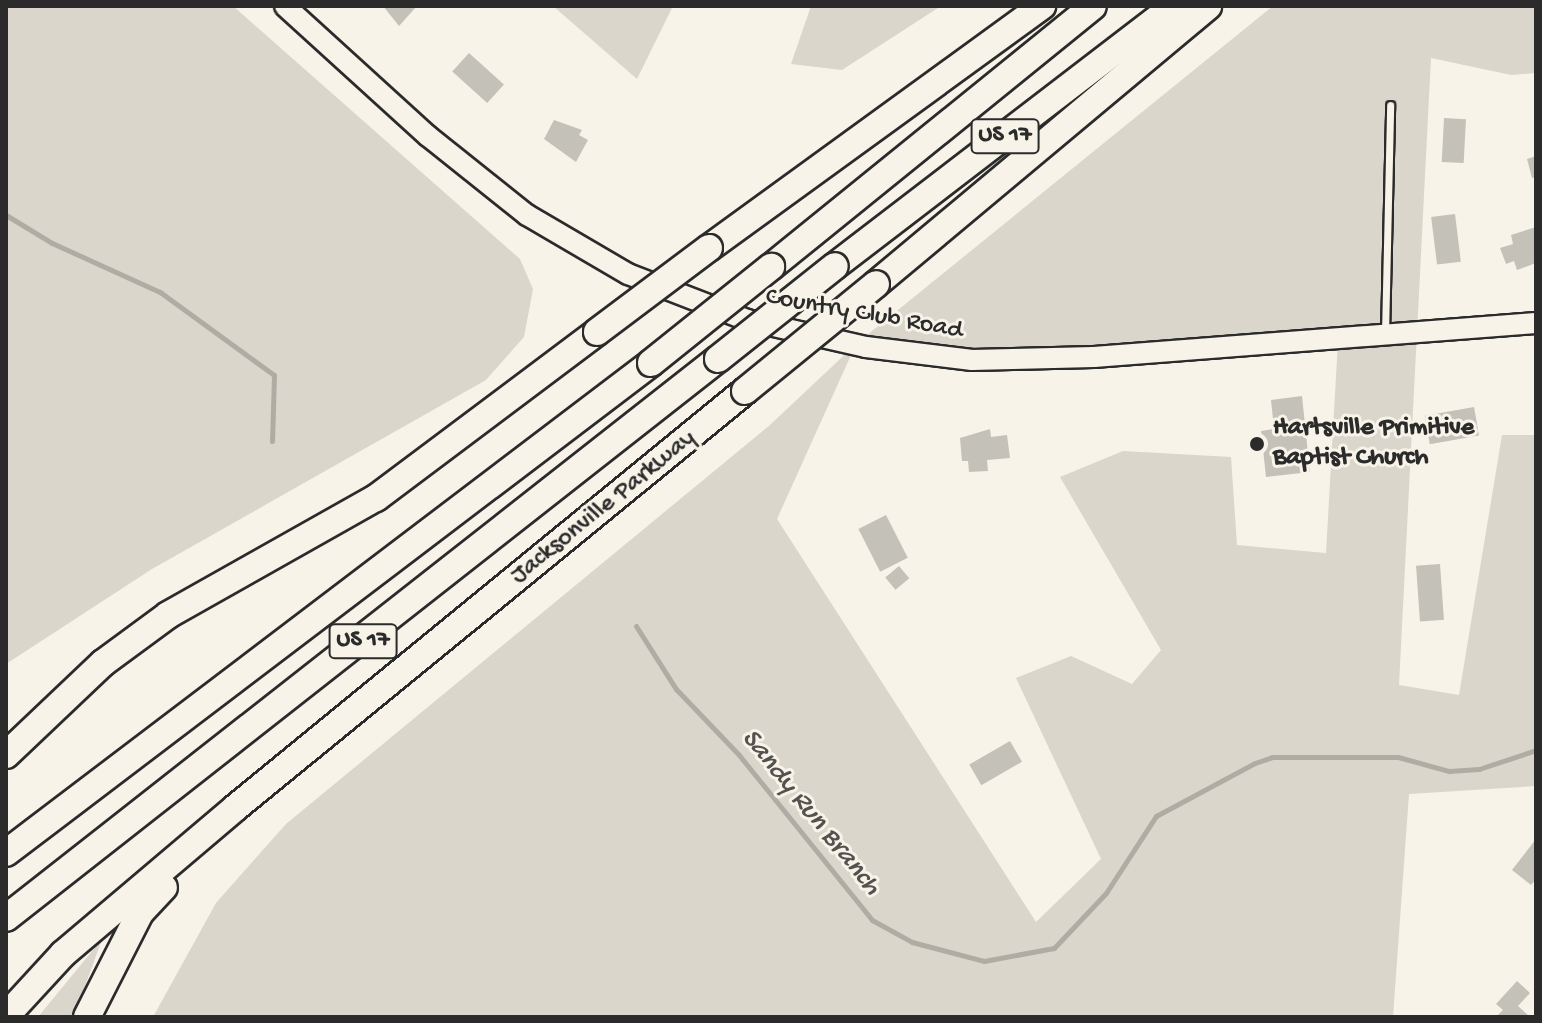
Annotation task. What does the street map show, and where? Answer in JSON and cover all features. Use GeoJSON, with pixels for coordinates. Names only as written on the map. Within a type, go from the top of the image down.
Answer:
{"type":"FeatureCollection","features":[{"type":"Feature","properties":{"kind":"highway"},"geometry":{"type":"LineString","coordinates":[[6,755],[103,663],[168,615],[376,498],[709,248],[1042,6]]}},
{"type":"Feature","properties":{"kind":"highway","name":"US 17"},"geometry":{"type":"LineString","coordinates":[[6,853],[651,363],[1093,6]]}},
{"type":"Feature","properties":{"kind":"highway","name":"US 17"},"geometry":{"type":"LineString","coordinates":[[6,918],[835,266],[1174,6]]}},
{"type":"Feature","properties":{"kind":"highway","name":"Jacksonville Parkway"},"geometry":{"type":"LineString","coordinates":[[6,1016],[63,954],[235,808],[876,284],[1208,6]]}},
{"type":"Feature","properties":{"kind":"highway"},"geometry":{"type":"LineString","coordinates":[[87,1017],[140,913],[235,808]]}},
{"type":"Feature","properties":{"kind":"main road","name":"Country Club Road"},"geometry":{"type":"LineString","coordinates":[[285,6],[428,136],[527,215],[628,274],[747,320],[866,347],[972,360],[1108,357],[1536,323]]}},
{"type":"Feature","properties":{"kind":"lane"},"geometry":{"type":"LineString","coordinates":[[1385,336],[1390,105]]}},
{"type":"Feature","properties":{"kind":"shaded area"},"geometry":{"type":"Polygon","coordinates":[[[6,6],[233,6],[520,259],[533,289],[524,337],[486,380],[152,569],[6,664],[6,6]]]}},
{"type":"Feature","properties":{"kind":"shaded area"},"geometry":{"type":"Polygon","coordinates":[[[553,6],[673,6],[637,79],[553,6]]]}},
{"type":"Feature","properties":{"kind":"shaded area"},"geometry":{"type":"Polygon","coordinates":[[[811,6],[941,6],[842,70],[791,64],[811,6]]]}},
{"type":"Feature","properties":{"kind":"shaded area"},"geometry":{"type":"Polygon","coordinates":[[[1273,6],[1536,6],[1536,73],[1511,75],[1431,58],[1399,685],[1459,695],[1502,435],[1536,435],[1536,786],[1409,794],[1393,1017],[153,1017],[216,903],[286,824],[770,425],[856,344],[1273,6]],[[1338,341],[1094,357],[856,344],[777,519],[1036,922],[1101,859],[1016,678],[1071,656],[1132,684],[1161,650],[1060,477],[1123,451],[1231,457],[1237,545],[1326,553],[1338,341]]]}},
{"type":"Feature","properties":{"kind":"shaded area"},"geometry":{"type":"Polygon","coordinates":[[[102,939],[74,1017],[38,1017],[102,939]]]}},
{"type":"Feature","properties":{"kind":"building"},"geometry":{"type":"Polygon","coordinates":[[[383,6],[417,6],[399,26],[383,6]]]}},
{"type":"Feature","properties":{"kind":"building"},"geometry":{"type":"Polygon","coordinates":[[[469,53],[504,84],[487,103],[452,72],[469,53]]]}},
{"type":"Feature","properties":{"kind":"building"},"geometry":{"type":"Polygon","coordinates":[[[1444,118],[1466,119],[1464,163],[1442,162],[1444,118]]]}},
{"type":"Feature","properties":{"kind":"building"},"geometry":{"type":"Polygon","coordinates":[[[554,120],[582,130],[579,135],[588,140],[576,162],[544,139],[554,120]]]}},
{"type":"Feature","properties":{"kind":"building"},"geometry":{"type":"Polygon","coordinates":[[[1536,156],[1536,177],[1532,178],[1527,159],[1536,156]]]}},
{"type":"Feature","properties":{"kind":"building"},"geometry":{"type":"Polygon","coordinates":[[[1455,214],[1461,262],[1437,265],[1431,217],[1455,214]]]}},
{"type":"Feature","properties":{"kind":"building"},"geometry":{"type":"Polygon","coordinates":[[[1536,227],[1536,263],[1517,270],[1514,261],[1506,264],[1500,248],[1513,244],[1511,235],[1536,227]]]}},
{"type":"Feature","properties":{"kind":"building"},"geometry":{"type":"Polygon","coordinates":[[[1302,396],[1310,472],[1266,477],[1261,431],[1274,429],[1271,400],[1302,396]]]}},
{"type":"Feature","properties":{"kind":"building"},"geometry":{"type":"Polygon","coordinates":[[[1474,407],[1479,436],[1430,444],[1425,416],[1474,407]]]}},
{"type":"Feature","properties":{"kind":"building"},"geometry":{"type":"Polygon","coordinates":[[[990,429],[991,437],[1007,435],[1010,458],[987,460],[988,471],[969,472],[968,461],[962,461],[960,438],[990,429]]]}},
{"type":"Feature","properties":{"kind":"building"},"geometry":{"type":"Polygon","coordinates":[[[886,515],[908,558],[880,572],[858,529],[886,515]]]}},
{"type":"Feature","properties":{"kind":"building"},"geometry":{"type":"Polygon","coordinates":[[[1440,564],[1444,620],[1420,622],[1416,566],[1440,564]]]}},
{"type":"Feature","properties":{"kind":"building"},"geometry":{"type":"Polygon","coordinates":[[[899,566],[909,578],[895,590],[885,578],[899,566]]]}},
{"type":"Feature","properties":{"kind":"building"},"geometry":{"type":"Polygon","coordinates":[[[1010,741],[1022,762],[981,785],[969,765],[1010,741]]]}},
{"type":"Feature","properties":{"kind":"building"},"geometry":{"type":"Polygon","coordinates":[[[1536,839],[1536,879],[1531,885],[1512,870],[1536,839]]]}},
{"type":"Feature","properties":{"kind":"building"},"geometry":{"type":"Polygon","coordinates":[[[1517,981],[1530,993],[1518,1006],[1530,1017],[1496,1017],[1503,1010],[1496,1004],[1517,981]]]}},
{"type":"Feature","properties":{"kind":"waterway","name":"Sandy Run Branch"},"geometry":{"type":"LineString","coordinates":[[6,215],[52,243],[160,292],[274,375],[272,441]]}},
{"type":"Feature","properties":{"kind":"waterway","name":"Sandy Run Branch"},"geometry":{"type":"LineString","coordinates":[[636,626],[676,689],[739,755],[872,920],[912,942],[984,961],[1054,948],[1106,893],[1156,816],[1255,763],[1272,757],[1398,757],[1449,771],[1479,769],[1536,750]]}},
{"type":"Feature","properties":{"kind":"place","name":"Hartsville Primitive Baptist Church"},"geometry":{"type":"Point","coordinates":[1257,444]}}]}
